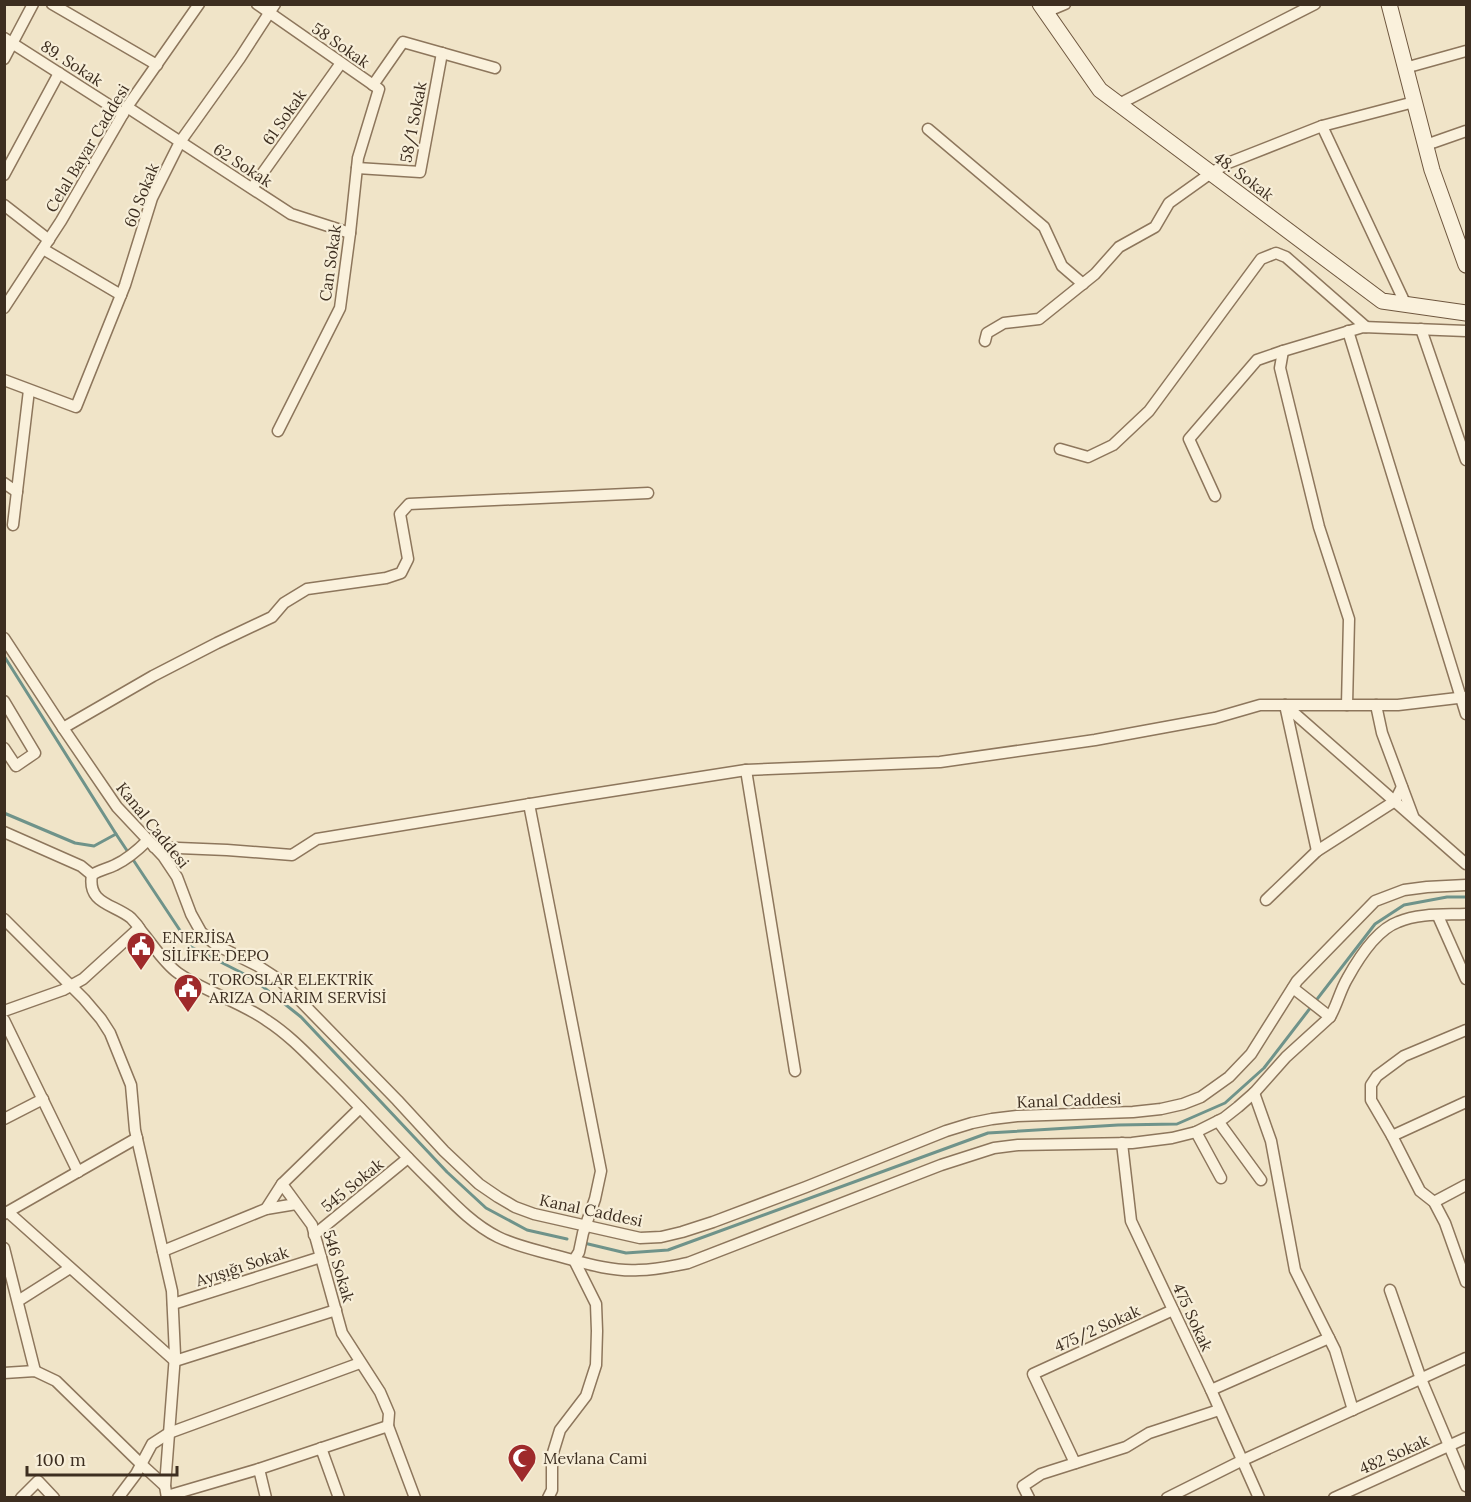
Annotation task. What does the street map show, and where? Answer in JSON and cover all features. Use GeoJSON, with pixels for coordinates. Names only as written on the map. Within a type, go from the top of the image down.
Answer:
{"type":"FeatureCollection","features":[{"type":"Feature","properties":{"kind":"main road"},"geometry":{"type":"LineString","coordinates":[[1389,4],[1432,170],[1465,256]]}},
{"type":"Feature","properties":{"kind":"main road","name":"48. Sokak"},"geometry":{"type":"LineString","coordinates":[[1043,8],[1100,90],[1382,302],[1467,313]]}},
{"type":"Feature","properties":{"kind":"street"},"geometry":{"type":"LineString","coordinates":[[4,59],[9,41],[33,4]]}},
{"type":"Feature","properties":{"kind":"street"},"geometry":{"type":"LineString","coordinates":[[52,4],[157,64]]}},
{"type":"Feature","properties":{"kind":"street","name":"Celal Bayar Caddesi"},"geometry":{"type":"LineString","coordinates":[[4,308],[61,221],[125,110],[199,4]]}},
{"type":"Feature","properties":{"kind":"street","name":"58 Sokak"},"geometry":{"type":"LineString","coordinates":[[257,4],[272,9],[341,63],[376,87]]}},
{"type":"Feature","properties":{"kind":"street"},"geometry":{"type":"LineString","coordinates":[[1043,8],[1065,4]]}},
{"type":"Feature","properties":{"kind":"street"},"geometry":{"type":"LineString","coordinates":[[1119,104],[1315,4]]}},
{"type":"Feature","properties":{"kind":"street","name":"60 Sokak"},"geometry":{"type":"LineString","coordinates":[[29,390],[76,407],[121,295],[152,198],[180,142],[272,9]]}},
{"type":"Feature","properties":{"kind":"street","name":"89. Sokak"},"geometry":{"type":"LineString","coordinates":[[9,41],[59,73],[125,110]]}},
{"type":"Feature","properties":{"kind":"street"},"geometry":{"type":"LineString","coordinates":[[376,87],[403,42],[495,68]]}},
{"type":"Feature","properties":{"kind":"street"},"geometry":{"type":"LineString","coordinates":[[1406,68],[1467,51]]}},
{"type":"Feature","properties":{"kind":"street","name":"58/1 Sokak"},"geometry":{"type":"LineString","coordinates":[[357,168],[420,172],[442,53]]}},
{"type":"Feature","properties":{"kind":"street","name":"61 Sokak"},"geometry":{"type":"LineString","coordinates":[[252,188],[341,63]]}},
{"type":"Feature","properties":{"kind":"street"},"geometry":{"type":"LineString","coordinates":[[4,175],[59,73]]}},
{"type":"Feature","properties":{"kind":"street","name":"Can Sokak"},"geometry":{"type":"LineString","coordinates":[[278,430],[340,308],[358,158],[376,87]]}},
{"type":"Feature","properties":{"kind":"street"},"geometry":{"type":"LineString","coordinates":[[985,340],[987,333],[1004,323],[1039,319],[1095,274],[1119,247],[1155,227],[1169,203],[1228,163],[1322,126],[1414,102]]}},
{"type":"Feature","properties":{"kind":"street","name":"62 Sokak"},"geometry":{"type":"LineString","coordinates":[[125,110],[180,142],[291,214],[350,233]]}},
{"type":"Feature","properties":{"kind":"street"},"geometry":{"type":"LineString","coordinates":[[1322,126],[1406,305]]}},
{"type":"Feature","properties":{"kind":"street"},"geometry":{"type":"LineString","coordinates":[[928,129],[1044,227],[1062,266],[1083,284]]}},
{"type":"Feature","properties":{"kind":"street"},"geometry":{"type":"LineString","coordinates":[[1426,145],[1467,131]]}},
{"type":"Feature","properties":{"kind":"street"},"geometry":{"type":"LineString","coordinates":[[4,205],[46,244],[121,295]]}},
{"type":"Feature","properties":{"kind":"street"},"geometry":{"type":"LineString","coordinates":[[1060,449],[1088,457],[1113,445],[1149,411],[1261,258],[1276,253],[1286,257],[1366,327]]}},
{"type":"Feature","properties":{"kind":"street"},"geometry":{"type":"LineString","coordinates":[[1215,496],[1189,439],[1257,360],[1366,327],[1467,331]]}},
{"type":"Feature","properties":{"kind":"street"},"geometry":{"type":"LineString","coordinates":[[1421,329],[1466,458]]}},
{"type":"Feature","properties":{"kind":"street"},"geometry":{"type":"LineString","coordinates":[[1348,331],[1463,683],[1467,714]]}},
{"type":"Feature","properties":{"kind":"street"},"geometry":{"type":"LineString","coordinates":[[1283,351],[1280,368],[1319,527],[1349,619],[1347,705]]}},
{"type":"Feature","properties":{"kind":"street"},"geometry":{"type":"LineString","coordinates":[[4,380],[29,390],[14,525]]}},
{"type":"Feature","properties":{"kind":"street"},"geometry":{"type":"LineString","coordinates":[[4,483],[17,492]]}},
{"type":"Feature","properties":{"kind":"street"},"geometry":{"type":"LineString","coordinates":[[63,728],[153,676],[272,617],[284,603],[307,589],[386,578],[401,573],[408,559],[400,514],[409,504],[648,493]]}},
{"type":"Feature","properties":{"kind":"street","name":"Kanal Caddesi"},"geometry":{"type":"LineString","coordinates":[[4,638],[117,807],[163,856],[177,876],[191,914],[201,932],[216,945],[258,966],[281,981],[390,1092],[444,1151],[479,1184],[515,1207],[534,1214],[640,1238],[661,1237],[713,1222],[946,1131],[972,1123],[1017,1116],[1161,1109],[1201,1097],[1215,1088],[1251,1054],[1297,991],[1305,972],[1375,901],[1404,891],[1427,887],[1467,885]]}},
{"type":"Feature","properties":{"kind":"street"},"geometry":{"type":"LineString","coordinates":[[1465,698],[1398,705],[1260,705],[1215,718],[1095,740],[940,762],[746,770],[317,839],[292,855],[151,844],[114,865],[98,870],[92,875],[91,882],[93,893],[106,904],[132,919],[176,972],[257,1013],[278,1028],[466,1215],[497,1237],[517,1245],[610,1269],[637,1271],[688,1263],[941,1165],[994,1148],[1018,1145],[1122,1143],[1172,1138],[1196,1132],[1218,1121],[1254,1093],[1326,1014],[1335,1009],[1346,981],[1357,962],[1386,928],[1398,921],[1413,917],[1467,914]]}},
{"type":"Feature","properties":{"kind":"street"},"geometry":{"type":"LineString","coordinates":[[4,701],[35,753],[16,766],[4,748]]}},
{"type":"Feature","properties":{"kind":"street"},"geometry":{"type":"LineString","coordinates":[[1285,705],[1467,864]]}},
{"type":"Feature","properties":{"kind":"street"},"geometry":{"type":"LineString","coordinates":[[1285,705],[1317,851]]}},
{"type":"Feature","properties":{"kind":"street"},"geometry":{"type":"LineString","coordinates":[[1376,705],[1382,732],[1414,818]]}},
{"type":"Feature","properties":{"kind":"street"},"geometry":{"type":"LineString","coordinates":[[746,770],[795,1071]]}},
{"type":"Feature","properties":{"kind":"street"},"geometry":{"type":"LineString","coordinates":[[1266,900],[1317,851],[1395,801],[1402,787]]}},
{"type":"Feature","properties":{"kind":"street"},"geometry":{"type":"LineString","coordinates":[[529,804],[601,1171],[579,1252],[574,1260]]}},
{"type":"Feature","properties":{"kind":"street"},"geometry":{"type":"LineString","coordinates":[[4,832],[81,866],[92,875]]}},
{"type":"Feature","properties":{"kind":"street"},"geometry":{"type":"LineString","coordinates":[[1438,916],[1467,979]]}},
{"type":"Feature","properties":{"kind":"street"},"geometry":{"type":"LineString","coordinates":[[7,927],[71,986],[101,1019],[110,1033],[131,1085],[137,1138],[172,1291],[175,1361],[167,1493]]}},
{"type":"Feature","properties":{"kind":"street"},"geometry":{"type":"LineString","coordinates":[[4,1011],[71,986],[83,979],[139,928]]}},
{"type":"Feature","properties":{"kind":"street"},"geometry":{"type":"LineString","coordinates":[[1297,991],[1326,1014]]}},
{"type":"Feature","properties":{"kind":"street"},"geometry":{"type":"LineString","coordinates":[[4,1020],[78,1172]]}},
{"type":"Feature","properties":{"kind":"street"},"geometry":{"type":"LineString","coordinates":[[1467,1030],[1404,1056],[1377,1076],[1371,1084],[1371,1100],[1420,1191],[1434,1202],[1445,1223],[1467,1282]]}},
{"type":"Feature","properties":{"kind":"street"},"geometry":{"type":"LineString","coordinates":[[1254,1093],[1271,1141],[1295,1270],[1335,1350],[1353,1410]]}},
{"type":"Feature","properties":{"kind":"street"},"geometry":{"type":"LineString","coordinates":[[4,1119],[43,1099]]}},
{"type":"Feature","properties":{"kind":"street"},"geometry":{"type":"LineString","coordinates":[[1392,1136],[1467,1102]]}},
{"type":"Feature","properties":{"kind":"street"},"geometry":{"type":"LineString","coordinates":[[266,1209],[282,1184],[360,1108]]}},
{"type":"Feature","properties":{"kind":"street"},"geometry":{"type":"LineString","coordinates":[[1218,1121],[1261,1180]]}},
{"type":"Feature","properties":{"kind":"street"},"geometry":{"type":"LineString","coordinates":[[1196,1132],[1221,1178]]}},
{"type":"Feature","properties":{"kind":"street"},"geometry":{"type":"LineString","coordinates":[[137,1138],[6,1213],[175,1361]]}},
{"type":"Feature","properties":{"kind":"street","name":"475 Sokak"},"geometry":{"type":"LineString","coordinates":[[1122,1143],[1131,1221],[1259,1497]]}},
{"type":"Feature","properties":{"kind":"street","name":"545 Sokak"},"geometry":{"type":"LineString","coordinates":[[314,1235],[408,1158]]}},
{"type":"Feature","properties":{"kind":"street","name":"546 Sokak"},"geometry":{"type":"LineString","coordinates":[[282,1184],[312,1225],[342,1334],[380,1392],[389,1413],[388,1426],[415,1497]]}},
{"type":"Feature","properties":{"kind":"street"},"geometry":{"type":"LineString","coordinates":[[1434,1202],[1467,1185]]}},
{"type":"Feature","properties":{"kind":"street"},"geometry":{"type":"LineString","coordinates":[[163,1251],[266,1209],[296,1204]]}},
{"type":"Feature","properties":{"kind":"street"},"geometry":{"type":"LineString","coordinates":[[4,1248],[35,1371]]}},
{"type":"Feature","properties":{"kind":"street","name":"Ayışığı Sokak"},"geometry":{"type":"LineString","coordinates":[[173,1304],[321,1257]]}},
{"type":"Feature","properties":{"kind":"street"},"geometry":{"type":"LineString","coordinates":[[548,1497],[552,1490],[552,1456],[560,1430],[586,1396],[596,1365],[596,1304],[574,1260]]}},
{"type":"Feature","properties":{"kind":"street"},"geometry":{"type":"LineString","coordinates":[[18,1301],[70,1268]]}},
{"type":"Feature","properties":{"kind":"street"},"geometry":{"type":"LineString","coordinates":[[1390,1290],[1421,1379],[1467,1486]]}},
{"type":"Feature","properties":{"kind":"street"},"geometry":{"type":"LineString","coordinates":[[175,1361],[336,1310]]}},
{"type":"Feature","properties":{"kind":"street","name":"475/2 Sokak"},"geometry":{"type":"LineString","coordinates":[[1075,1463],[1033,1374],[1173,1310]]}},
{"type":"Feature","properties":{"kind":"street"},"geometry":{"type":"LineString","coordinates":[[1211,1390],[1329,1338]]}},
{"type":"Feature","properties":{"kind":"street"},"geometry":{"type":"LineString","coordinates":[[1167,1497],[1467,1358]]}},
{"type":"Feature","properties":{"kind":"street"},"geometry":{"type":"LineString","coordinates":[[118,1497],[136,1474],[152,1444],[169,1433],[360,1363]]}},
{"type":"Feature","properties":{"kind":"street"},"geometry":{"type":"LineString","coordinates":[[4,1373],[35,1371],[56,1381],[141,1464],[167,1493]]}},
{"type":"Feature","properties":{"kind":"street"},"geometry":{"type":"LineString","coordinates":[[1029,1497],[1023,1486],[1041,1474],[1126,1447],[1149,1433],[1219,1410]]}},
{"type":"Feature","properties":{"kind":"street"},"geometry":{"type":"LineString","coordinates":[[167,1493],[259,1469],[388,1426]]}},
{"type":"Feature","properties":{"kind":"street","name":"482 Sokak"},"geometry":{"type":"LineString","coordinates":[[1334,1497],[1467,1438]]}},
{"type":"Feature","properties":{"kind":"street"},"geometry":{"type":"LineString","coordinates":[[321,1448],[339,1497]]}},
{"type":"Feature","properties":{"kind":"street"},"geometry":{"type":"LineString","coordinates":[[259,1469],[266,1497]]}},
{"type":"Feature","properties":{"kind":"street"},"geometry":{"type":"LineString","coordinates":[[21,1497],[38,1481],[54,1497]]}},
{"type":"Feature","properties":{"kind":"waterway"},"geometry":{"type":"LineString","coordinates":[[4,656],[116,834],[191,947],[252,978],[301,1017],[447,1172],[486,1208],[527,1230],[567,1239]]}},
{"type":"Feature","properties":{"kind":"waterway"},"geometry":{"type":"LineString","coordinates":[[4,813],[75,843],[94,846],[116,834]]}},
{"type":"Feature","properties":{"kind":"waterway"},"geometry":{"type":"LineString","coordinates":[[584,1243],[626,1253],[668,1250],[988,1133],[1118,1125],[1177,1124],[1225,1103],[1264,1068],[1375,924],[1404,905],[1447,897],[1466,897]]}},
{"type":"Feature","properties":{"kind":"place","name":"ENERJİSA SİLİFKE DEPO"},"geometry":{"type":"Point","coordinates":[141,972]}},
{"type":"Feature","properties":{"kind":"place","name":"TOROSLAR ELEKTRİK ARIZA ONARIM SERVİSİ"},"geometry":{"type":"Point","coordinates":[188,1014]}},
{"type":"Feature","properties":{"kind":"place","name":"Mevlana Cami"},"geometry":{"type":"Point","coordinates":[522,1484]}}]}
